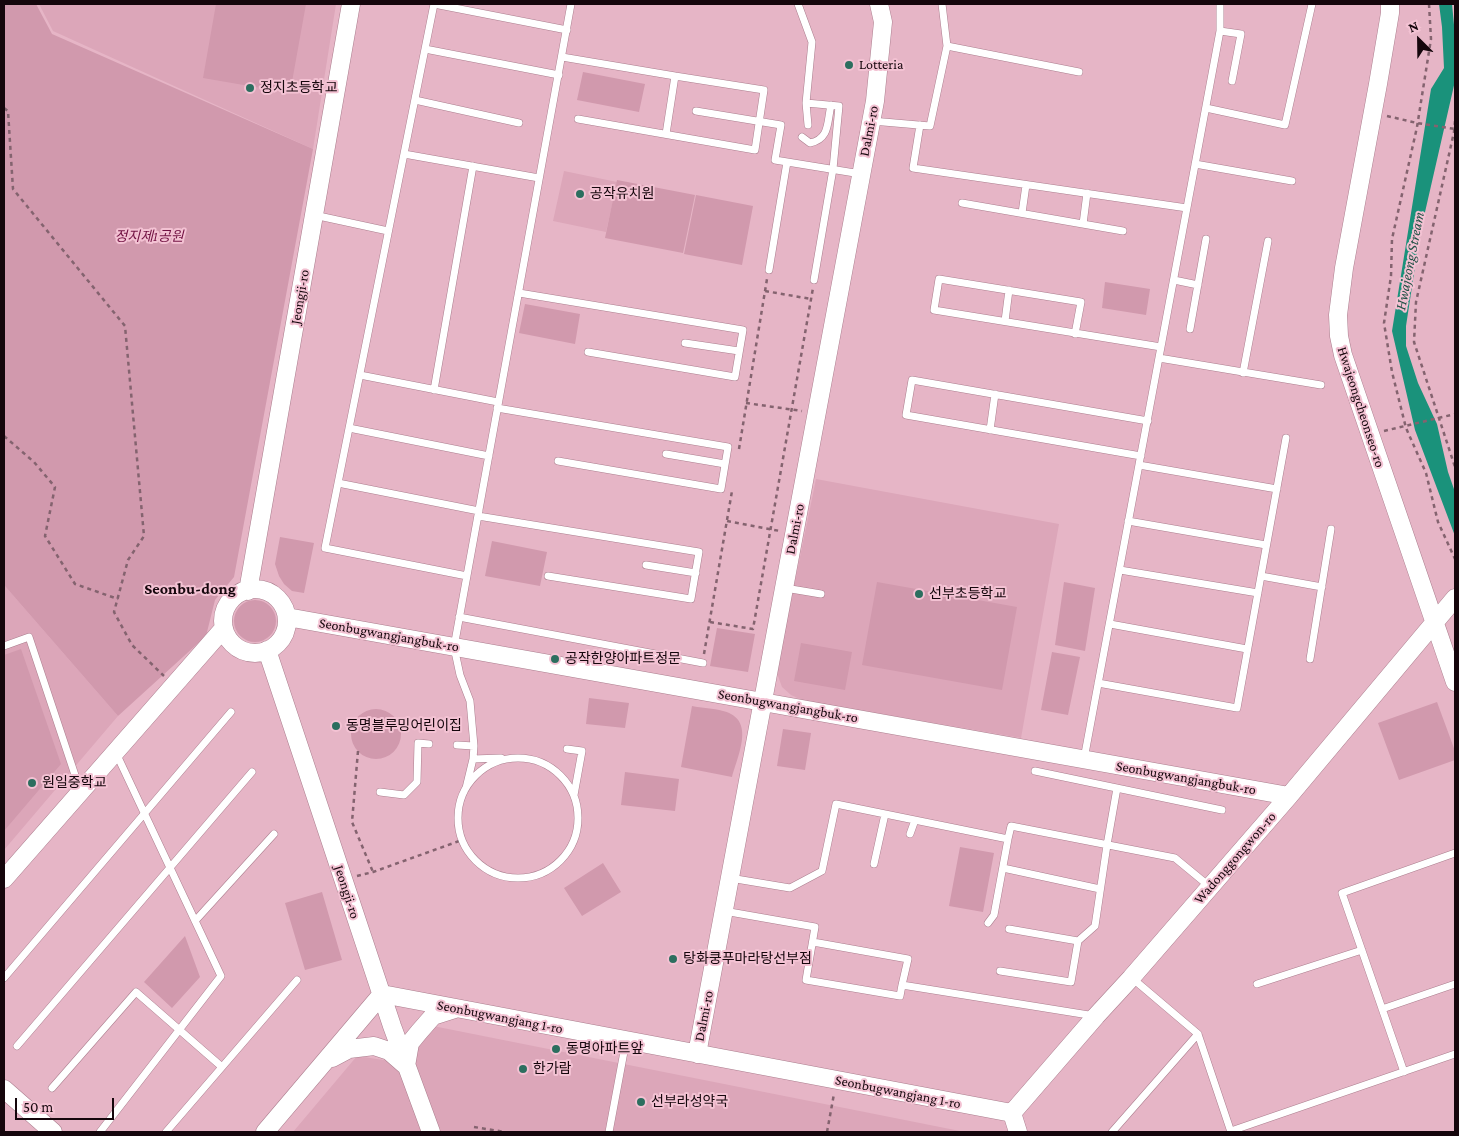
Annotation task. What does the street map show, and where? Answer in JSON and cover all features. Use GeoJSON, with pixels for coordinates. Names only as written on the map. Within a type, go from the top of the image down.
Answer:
{"type":"FeatureCollection","features":[{"type":"Feature","properties":{"kind":"street","name":"Jeongji-ro"},"geometry":{"type":"LineString","coordinates":[[248,590],[314,215],[322,147],[351,4]]}},
{"type":"Feature","properties":{"kind":"street","name":"Dalmi-ro"},"geometry":{"type":"LineString","coordinates":[[696,1054],[875,101],[883,22],[878,4]]}},
{"type":"Feature","properties":{"kind":"street","name":"Hwajeongcheonseo-ro"},"geometry":{"type":"LineString","coordinates":[[1390,4],[1373,113],[1344,268],[1338,314],[1339,336],[1343,355],[1455,682]]}},
{"type":"Feature","properties":{"kind":"street"},"geometry":{"type":"LineString","coordinates":[[248,590],[261,590],[273,595],[282,605],[287,617],[284,636],[276,646],[258,653],[239,649],[230,640],[224,628],[224,616],[229,604],[237,596],[248,590]]}},
{"type":"Feature","properties":{"kind":"street","name":"Wadonggongwon-ro"},"geometry":{"type":"LineString","coordinates":[[1012,1113],[1289,796],[1454,599]]}},
{"type":"Feature","properties":{"kind":"street","name":"Seonbugwangjangbuk-ro"},"geometry":{"type":"LineString","coordinates":[[287,617],[1289,796]]}},
{"type":"Feature","properties":{"kind":"street"},"geometry":{"type":"LineString","coordinates":[[4,879],[224,628]]}},
{"type":"Feature","properties":{"kind":"street","name":"Jeongji-ro"},"geometry":{"type":"LineString","coordinates":[[267,650],[406,1066],[431,1132]]}},
{"type":"Feature","properties":{"kind":"street"},"geometry":{"type":"LineString","coordinates":[[265,1132],[382,994]]}},
{"type":"Feature","properties":{"kind":"street","name":"Seonbugwangjang 1-ro"},"geometry":{"type":"LineString","coordinates":[[382,994],[1012,1113]]}},
{"type":"Feature","properties":{"kind":"street"},"geometry":{"type":"LineString","coordinates":[[406,1066],[410,1043],[433,1016],[458,1008]]}},
{"type":"Feature","properties":{"kind":"street"},"geometry":{"type":"LineString","coordinates":[[325,1061],[349,1048],[374,1046],[389,1051],[406,1066]]}},
{"type":"Feature","properties":{"kind":"street"},"geometry":{"type":"LineString","coordinates":[[4,1089],[52,1132]]}},
{"type":"Feature","properties":{"kind":"street"},"geometry":{"type":"LineString","coordinates":[[1012,1113],[1018,1132]]}},
{"type":"Feature","properties":{"kind":"lane"},"geometry":{"type":"LineString","coordinates":[[467,576],[325,548],[434,4],[567,30]]}},
{"type":"Feature","properties":{"kind":"lane"},"geometry":{"type":"LineString","coordinates":[[474,759],[521,758],[537,761],[553,768],[565,780],[574,795],[578,813],[577,832],[570,849],[558,864],[542,873],[523,878],[505,877],[487,870],[473,858],[462,840],[458,824],[459,805],[474,759],[474,746],[470,702],[460,675],[454,646],[572,4]]}},
{"type":"Feature","properties":{"kind":"lane"},"geometry":{"type":"LineString","coordinates":[[798,4],[812,42],[806,102],[808,125]]}},
{"type":"Feature","properties":{"kind":"lane"},"geometry":{"type":"LineString","coordinates":[[871,121],[930,126],[947,46],[942,4]]}},
{"type":"Feature","properties":{"kind":"lane"},"geometry":{"type":"LineString","coordinates":[[1084,759],[1220,31],[1220,4]]}},
{"type":"Feature","properties":{"kind":"lane"},"geometry":{"type":"LineString","coordinates":[[1206,108],[1285,125],[1312,4]]}},
{"type":"Feature","properties":{"kind":"lane"},"geometry":{"type":"LineString","coordinates":[[1220,31],[1240,34],[1232,81]]}},
{"type":"Feature","properties":{"kind":"lane"},"geometry":{"type":"LineString","coordinates":[[947,46],[1079,72]]}},
{"type":"Feature","properties":{"kind":"lane"},"geometry":{"type":"LineString","coordinates":[[425,48],[559,75]]}},
{"type":"Feature","properties":{"kind":"lane"},"geometry":{"type":"LineString","coordinates":[[562,57],[764,90],[755,150],[578,119]]}},
{"type":"Feature","properties":{"kind":"lane"},"geometry":{"type":"LineString","coordinates":[[666,134],[675,76]]}},
{"type":"Feature","properties":{"kind":"lane"},"geometry":{"type":"LineString","coordinates":[[415,100],[519,123]]}},
{"type":"Feature","properties":{"kind":"lane"},"geometry":{"type":"LineString","coordinates":[[806,102],[839,106],[833,169],[814,280]]}},
{"type":"Feature","properties":{"kind":"lane"},"geometry":{"type":"LineString","coordinates":[[802,137],[810,143],[824,137],[830,105]]}},
{"type":"Feature","properties":{"kind":"lane"},"geometry":{"type":"LineString","coordinates":[[696,111],[781,125],[775,160],[861,174]]}},
{"type":"Feature","properties":{"kind":"lane"},"geometry":{"type":"LineString","coordinates":[[920,125],[913,168],[1187,208]]}},
{"type":"Feature","properties":{"kind":"lane"},"geometry":{"type":"LineString","coordinates":[[404,154],[539,178]]}},
{"type":"Feature","properties":{"kind":"lane"},"geometry":{"type":"LineString","coordinates":[[769,270],[787,162]]}},
{"type":"Feature","properties":{"kind":"lane"},"geometry":{"type":"LineString","coordinates":[[1196,164],[1292,181]]}},
{"type":"Feature","properties":{"kind":"lane"},"geometry":{"type":"LineString","coordinates":[[434,390],[473,166]]}},
{"type":"Feature","properties":{"kind":"lane"},"geometry":{"type":"LineString","coordinates":[[1022,214],[1026,184]]}},
{"type":"Feature","properties":{"kind":"lane"},"geometry":{"type":"LineString","coordinates":[[1083,224],[1087,193]]}},
{"type":"Feature","properties":{"kind":"lane"},"geometry":{"type":"LineString","coordinates":[[962,203],[1123,231]]}},
{"type":"Feature","properties":{"kind":"lane"},"geometry":{"type":"LineString","coordinates":[[314,215],[388,231]]}},
{"type":"Feature","properties":{"kind":"lane"},"geometry":{"type":"LineString","coordinates":[[1190,329],[1206,239]]}},
{"type":"Feature","properties":{"kind":"lane"},"geometry":{"type":"LineString","coordinates":[[1243,373],[1268,241]]}},
{"type":"Feature","properties":{"kind":"lane"},"geometry":{"type":"LineString","coordinates":[[1076,334],[1081,302],[939,279],[934,310],[1076,334],[1161,347]]}},
{"type":"Feature","properties":{"kind":"lane"},"geometry":{"type":"LineString","coordinates":[[1174,280],[1198,285]]}},
{"type":"Feature","properties":{"kind":"lane"},"geometry":{"type":"LineString","coordinates":[[1005,321],[1009,290]]}},
{"type":"Feature","properties":{"kind":"lane"},"geometry":{"type":"LineString","coordinates":[[519,292],[743,330],[735,377],[588,352]]}},
{"type":"Feature","properties":{"kind":"lane"},"geometry":{"type":"LineString","coordinates":[[685,343],[739,351]]}},
{"type":"Feature","properties":{"kind":"lane"},"geometry":{"type":"LineString","coordinates":[[1159,358],[1321,385]]}},
{"type":"Feature","properties":{"kind":"lane"},"geometry":{"type":"LineString","coordinates":[[360,375],[498,405],[728,447],[721,489],[558,461]]}},
{"type":"Feature","properties":{"kind":"lane"},"geometry":{"type":"LineString","coordinates":[[1141,456],[906,415],[912,380],[1148,421]]}},
{"type":"Feature","properties":{"kind":"lane"},"geometry":{"type":"LineString","coordinates":[[990,430],[995,394]]}},
{"type":"Feature","properties":{"kind":"lane"},"geometry":{"type":"LineString","coordinates":[[349,428],[489,456]]}},
{"type":"Feature","properties":{"kind":"lane"},"geometry":{"type":"LineString","coordinates":[[1098,684],[1236,708],[1286,438]]}},
{"type":"Feature","properties":{"kind":"lane"},"geometry":{"type":"LineString","coordinates":[[666,454],[725,464]]}},
{"type":"Feature","properties":{"kind":"lane"},"geometry":{"type":"LineString","coordinates":[[1139,466],[1277,489]]}},
{"type":"Feature","properties":{"kind":"lane"},"geometry":{"type":"LineString","coordinates":[[338,483],[478,513],[699,552],[691,599],[548,576]]}},
{"type":"Feature","properties":{"kind":"lane"},"geometry":{"type":"LineString","coordinates":[[1128,521],[1266,546]]}},
{"type":"Feature","properties":{"kind":"lane"},"geometry":{"type":"LineString","coordinates":[[1310,659],[1331,529]]}},
{"type":"Feature","properties":{"kind":"lane"},"geometry":{"type":"LineString","coordinates":[[646,565],[696,573]]}},
{"type":"Feature","properties":{"kind":"lane"},"geometry":{"type":"LineString","coordinates":[[1120,570],[1258,593]]}},
{"type":"Feature","properties":{"kind":"lane"},"geometry":{"type":"LineString","coordinates":[[1261,576],[1322,587]]}},
{"type":"Feature","properties":{"kind":"lane"},"geometry":{"type":"LineString","coordinates":[[784,588],[822,594]]}},
{"type":"Feature","properties":{"kind":"lane"},"geometry":{"type":"LineString","coordinates":[[459,617],[703,662]]}},
{"type":"Feature","properties":{"kind":"lane"},"geometry":{"type":"LineString","coordinates":[[1110,624],[1247,649]]}},
{"type":"Feature","properties":{"kind":"lane"},"geometry":{"type":"LineString","coordinates":[[4,646],[29,637],[80,792]]}},
{"type":"Feature","properties":{"kind":"lane"},"geometry":{"type":"LineString","coordinates":[[4,978],[231,712]]}},
{"type":"Feature","properties":{"kind":"lane"},"geometry":{"type":"LineString","coordinates":[[380,792],[404,795],[417,782],[418,743],[429,744]]}},
{"type":"Feature","properties":{"kind":"lane"},"geometry":{"type":"LineString","coordinates":[[457,745],[474,746]]}},
{"type":"Feature","properties":{"kind":"lane"},"geometry":{"type":"LineString","coordinates":[[567,749],[582,751],[574,795]]}},
{"type":"Feature","properties":{"kind":"lane"},"geometry":{"type":"LineString","coordinates":[[100,1132],[222,976],[115,752]]}},
{"type":"Feature","properties":{"kind":"lane"},"geometry":{"type":"LineString","coordinates":[[466,788],[476,775],[489,765],[504,759],[521,758]]}},
{"type":"Feature","properties":{"kind":"lane"},"geometry":{"type":"LineString","coordinates":[[16,1046],[252,772]]}},
{"type":"Feature","properties":{"kind":"lane"},"geometry":{"type":"LineString","coordinates":[[1035,772],[1222,810]]}},
{"type":"Feature","properties":{"kind":"lane"},"geometry":{"type":"LineString","coordinates":[[1000,971],[1071,982],[1078,941],[1095,926],[1117,788]]}},
{"type":"Feature","properties":{"kind":"lane"},"geometry":{"type":"LineString","coordinates":[[730,878],[790,888],[822,871],[836,804],[1008,839]]}},
{"type":"Feature","properties":{"kind":"lane"},"geometry":{"type":"LineString","coordinates":[[874,864],[885,814]]}},
{"type":"Feature","properties":{"kind":"lane"},"geometry":{"type":"LineString","coordinates":[[910,834],[915,820]]}},
{"type":"Feature","properties":{"kind":"lane"},"geometry":{"type":"LineString","coordinates":[[988,923],[994,915],[1011,826],[1175,858],[1210,886]]}},
{"type":"Feature","properties":{"kind":"lane"},"geometry":{"type":"LineString","coordinates":[[195,921],[274,834]]}},
{"type":"Feature","properties":{"kind":"lane"},"geometry":{"type":"LineString","coordinates":[[1404,1072],[1342,893],[1455,853]]}},
{"type":"Feature","properties":{"kind":"lane"},"geometry":{"type":"LineString","coordinates":[[1003,868],[1100,889]]}},
{"type":"Feature","properties":{"kind":"lane"},"geometry":{"type":"LineString","coordinates":[[723,911],[815,927],[806,980],[900,996],[908,959],[813,942]]}},
{"type":"Feature","properties":{"kind":"lane"},"geometry":{"type":"LineString","coordinates":[[1009,929],[1078,941]]}},
{"type":"Feature","properties":{"kind":"lane"},"geometry":{"type":"LineString","coordinates":[[1257,984],[1362,950]]}},
{"type":"Feature","properties":{"kind":"lane"},"geometry":{"type":"LineString","coordinates":[[1131,978],[1198,1034],[1231,1132],[1455,1054]]}},
{"type":"Feature","properties":{"kind":"lane"},"geometry":{"type":"LineString","coordinates":[[166,1132],[297,980]]}},
{"type":"Feature","properties":{"kind":"lane"},"geometry":{"type":"LineString","coordinates":[[1382,1009],[1455,984]]}},
{"type":"Feature","properties":{"kind":"lane"},"geometry":{"type":"LineString","coordinates":[[902,985],[1096,1016]]}},
{"type":"Feature","properties":{"kind":"lane"},"geometry":{"type":"LineString","coordinates":[[52,1088],[136,992],[222,1067]]}},
{"type":"Feature","properties":{"kind":"lane"},"geometry":{"type":"LineString","coordinates":[[1112,1132],[1198,1034]]}},
{"type":"Feature","properties":{"kind":"lane"},"geometry":{"type":"LineString","coordinates":[[609,1132],[626,1040]]}},
{"type":"Feature","properties":{"kind":"path"},"geometry":{"type":"LineString","coordinates":[[1429,4],[1431,39],[1418,123],[1392,239],[1391,276],[1384,323],[1392,372],[1405,425],[1426,473],[1438,522],[1455,559]]}},
{"type":"Feature","properties":{"kind":"path"},"geometry":{"type":"LineString","coordinates":[[4,108],[8,111],[13,189],[125,326],[144,536],[128,560],[114,612],[132,645],[174,686]]}},
{"type":"Feature","properties":{"kind":"path"},"geometry":{"type":"LineString","coordinates":[[1373,113],[1455,129]]}},
{"type":"Feature","properties":{"kind":"path"},"geometry":{"type":"LineString","coordinates":[[1455,121],[1455,129],[1416,302],[1414,342],[1455,467]]}},
{"type":"Feature","properties":{"kind":"path"},"geometry":{"type":"LineString","coordinates":[[737,458],[769,270]]}},
{"type":"Feature","properties":{"kind":"path"},"geometry":{"type":"LineString","coordinates":[[710,622],[754,629],[814,280]]}},
{"type":"Feature","properties":{"kind":"path"},"geometry":{"type":"LineString","coordinates":[[765,291],[811,299]]}},
{"type":"Feature","properties":{"kind":"path"},"geometry":{"type":"LineString","coordinates":[[746,403],[792,410]]}},
{"type":"Feature","properties":{"kind":"path"},"geometry":{"type":"LineString","coordinates":[[1370,435],[1455,414]]}},
{"type":"Feature","properties":{"kind":"path"},"geometry":{"type":"LineString","coordinates":[[4,436],[34,462],[55,487],[45,536],[75,584],[118,598]]}},
{"type":"Feature","properties":{"kind":"path"},"geometry":{"type":"LineString","coordinates":[[703,662],[733,485]]}},
{"type":"Feature","properties":{"kind":"path"},"geometry":{"type":"LineString","coordinates":[[726,521],[771,529]]}},
{"type":"Feature","properties":{"kind":"path"},"geometry":{"type":"LineString","coordinates":[[358,751],[352,822],[373,872]]}},
{"type":"Feature","properties":{"kind":"path"},"geometry":{"type":"LineString","coordinates":[[344,880],[373,872],[462,840]]}},
{"type":"Feature","properties":{"kind":"path"},"geometry":{"type":"LineString","coordinates":[[827,1132],[837,1080]]}},
{"type":"Feature","properties":{"kind":"path"},"geometry":{"type":"LineString","coordinates":[[474,1127],[505,1132]]}},
{"type":"Feature","properties":{"kind":"shaded area","name":"정지초등학교"},"geometry":{"type":"Polygon","coordinates":[[[39,4],[336,4],[313,149],[53,31],[39,4]]]}},
{"type":"Feature","properties":{"kind":"shaded area"},"geometry":{"type":"Polygon","coordinates":[[[564,171],[617,182],[606,232],[553,221],[564,171]]]}},
{"type":"Feature","properties":{"kind":"shaded area","name":"선부초등학교"},"geometry":{"type":"Polygon","coordinates":[[[816,479],[1059,524],[1021,738],[802,700],[791,695],[782,687],[778,676],[778,664],[816,479]]]}},
{"type":"Feature","properties":{"kind":"shaded area","name":"원일중학교"},"geometry":{"type":"Polygon","coordinates":[[[4,585],[118,716],[4,850],[4,585]]]}},
{"type":"Feature","properties":{"kind":"shaded area"},"geometry":{"type":"Polygon","coordinates":[[[433,1026],[965,1132],[293,1132],[357,1056],[403,1063],[433,1026]]]}},
{"type":"Feature","properties":{"kind":"green space","name":"정지제1공원"},"geometry":{"type":"Polygon","coordinates":[[[4,4],[36,4],[52,34],[313,149],[234,577],[215,600],[206,636],[118,716],[4,585],[4,4]]]}},
{"type":"Feature","properties":{"kind":"green space"},"geometry":{"type":"Polygon","coordinates":[[[216,4],[306,4],[290,93],[203,78],[216,4]]]}},
{"type":"Feature","properties":{"kind":"green space"},"geometry":{"type":"Polygon","coordinates":[[[583,72],[645,84],[639,112],[577,100],[583,72]]]}},
{"type":"Feature","properties":{"kind":"green space"},"geometry":{"type":"Polygon","coordinates":[[[617,180],[695,195],[683,253],[605,238],[617,180]]]}},
{"type":"Feature","properties":{"kind":"green space"},"geometry":{"type":"Polygon","coordinates":[[[696,195],[753,206],[742,265],[684,254],[696,195]]]}},
{"type":"Feature","properties":{"kind":"green space"},"geometry":{"type":"Polygon","coordinates":[[[1105,282],[1150,289],[1146,315],[1102,308],[1105,282]]]}},
{"type":"Feature","properties":{"kind":"green space"},"geometry":{"type":"Polygon","coordinates":[[[525,304],[580,314],[575,344],[519,333],[525,304]]]}},
{"type":"Feature","properties":{"kind":"green space"},"geometry":{"type":"Polygon","coordinates":[[[280,537],[314,543],[304,593],[292,591],[279,576],[275,564],[280,537]]]}},
{"type":"Feature","properties":{"kind":"green space"},"geometry":{"type":"Polygon","coordinates":[[[492,541],[547,552],[540,586],[485,576],[492,541]]]}},
{"type":"Feature","properties":{"kind":"green space"},"geometry":{"type":"Polygon","coordinates":[[[877,582],[1017,607],[1002,690],[862,665],[877,582]]]}},
{"type":"Feature","properties":{"kind":"green space"},"geometry":{"type":"Polygon","coordinates":[[[1064,582],[1095,588],[1085,651],[1055,645],[1064,582]]]}},
{"type":"Feature","properties":{"kind":"green space"},"geometry":{"type":"Polygon","coordinates":[[[255,600],[270,606],[276,621],[270,636],[255,642],[240,636],[234,621],[240,606],[255,600]]]}},
{"type":"Feature","properties":{"kind":"green space"},"geometry":{"type":"Polygon","coordinates":[[[717,628],[755,634],[748,672],[710,666],[717,628]]]}},
{"type":"Feature","properties":{"kind":"green space"},"geometry":{"type":"Polygon","coordinates":[[[801,643],[852,652],[845,690],[794,681],[801,643]]]}},
{"type":"Feature","properties":{"kind":"green space"},"geometry":{"type":"Polygon","coordinates":[[[21,649],[61,764],[4,831],[4,655],[21,649]]]}},
{"type":"Feature","properties":{"kind":"green space"},"geometry":{"type":"Polygon","coordinates":[[[1052,652],[1080,657],[1068,715],[1041,710],[1052,652]]]}},
{"type":"Feature","properties":{"kind":"green space"},"geometry":{"type":"Polygon","coordinates":[[[589,698],[629,703],[625,728],[586,724],[589,698]]]}},
{"type":"Feature","properties":{"kind":"green space"},"geometry":{"type":"Polygon","coordinates":[[[1437,702],[1455,751],[1455,760],[1399,780],[1378,723],[1437,702]]]}},
{"type":"Feature","properties":{"kind":"green space"},"geometry":{"type":"Polygon","coordinates":[[[692,706],[723,711],[733,715],[739,722],[742,730],[742,739],[732,777],[681,767],[692,706]]]}},
{"type":"Feature","properties":{"kind":"green space"},"geometry":{"type":"Polygon","coordinates":[[[376,709],[385,711],[396,720],[401,734],[399,743],[390,754],[376,759],[367,757],[356,748],[351,734],[353,725],[362,714],[376,709]]]}},
{"type":"Feature","properties":{"kind":"green space"},"geometry":{"type":"Polygon","coordinates":[[[783,729],[811,733],[805,770],[777,766],[783,729]]]}},
{"type":"Feature","properties":{"kind":"green space"},"geometry":{"type":"Polygon","coordinates":[[[625,772],[679,779],[675,811],[621,805],[625,772]]]}},
{"type":"Feature","properties":{"kind":"green space"},"geometry":{"type":"Polygon","coordinates":[[[960,847],[994,853],[983,912],[949,906],[960,847]]]}},
{"type":"Feature","properties":{"kind":"green space"},"geometry":{"type":"Polygon","coordinates":[[[603,863],[621,892],[582,916],[564,888],[603,863]]]}},
{"type":"Feature","properties":{"kind":"green space"},"geometry":{"type":"Polygon","coordinates":[[[322,892],[342,960],[305,970],[285,903],[322,892]]]}},
{"type":"Feature","properties":{"kind":"green space"},"geometry":{"type":"Polygon","coordinates":[[[185,936],[200,977],[172,1008],[144,982],[185,936]]]}},
{"type":"Feature","properties":{"kind":"water","name":"Hwajeong Stream"},"geometry":{"type":"Polygon","coordinates":[[[1439,4],[1452,4],[1455,35],[1455,81],[1420,234],[1406,326],[1406,346],[1418,383],[1437,424],[1448,472],[1455,492],[1455,536],[1415,430],[1392,331],[1431,89],[1444,68],[1439,4]]]}},
{"type":"Feature","properties":{"kind":"place","name":"Lotteria"},"geometry":{"type":"Point","coordinates":[849,65]}},
{"type":"Feature","properties":{"kind":"place","name":"정지초등학교"},"geometry":{"type":"Point","coordinates":[250,88]}},
{"type":"Feature","properties":{"kind":"place","name":"공작유치원"},"geometry":{"type":"Point","coordinates":[580,194]}},
{"type":"Feature","properties":{"kind":"place","name":"선부초등학교"},"geometry":{"type":"Point","coordinates":[919,594]}},
{"type":"Feature","properties":{"kind":"place","name":"공작한양아파트정문"},"geometry":{"type":"Point","coordinates":[555,659]}},
{"type":"Feature","properties":{"kind":"place","name":"동명블루밍어린이집"},"geometry":{"type":"Point","coordinates":[336,726]}},
{"type":"Feature","properties":{"kind":"place","name":"원일중학교"},"geometry":{"type":"Point","coordinates":[32,783]}},
{"type":"Feature","properties":{"kind":"place","name":"탕화쿵푸마라탕선부점"},"geometry":{"type":"Point","coordinates":[673,959]}},
{"type":"Feature","properties":{"kind":"place","name":"동명아파트앞"},"geometry":{"type":"Point","coordinates":[556,1049]}},
{"type":"Feature","properties":{"kind":"place","name":"한가람"},"geometry":{"type":"Point","coordinates":[523,1069]}},
{"type":"Feature","properties":{"kind":"place","name":"선부라성약국"},"geometry":{"type":"Point","coordinates":[641,1102]}},
{"type":"Feature","properties":{"kind":"district","name":"Seonbu-dong"},"geometry":{"type":"Point","coordinates":[190,589]}}]}
